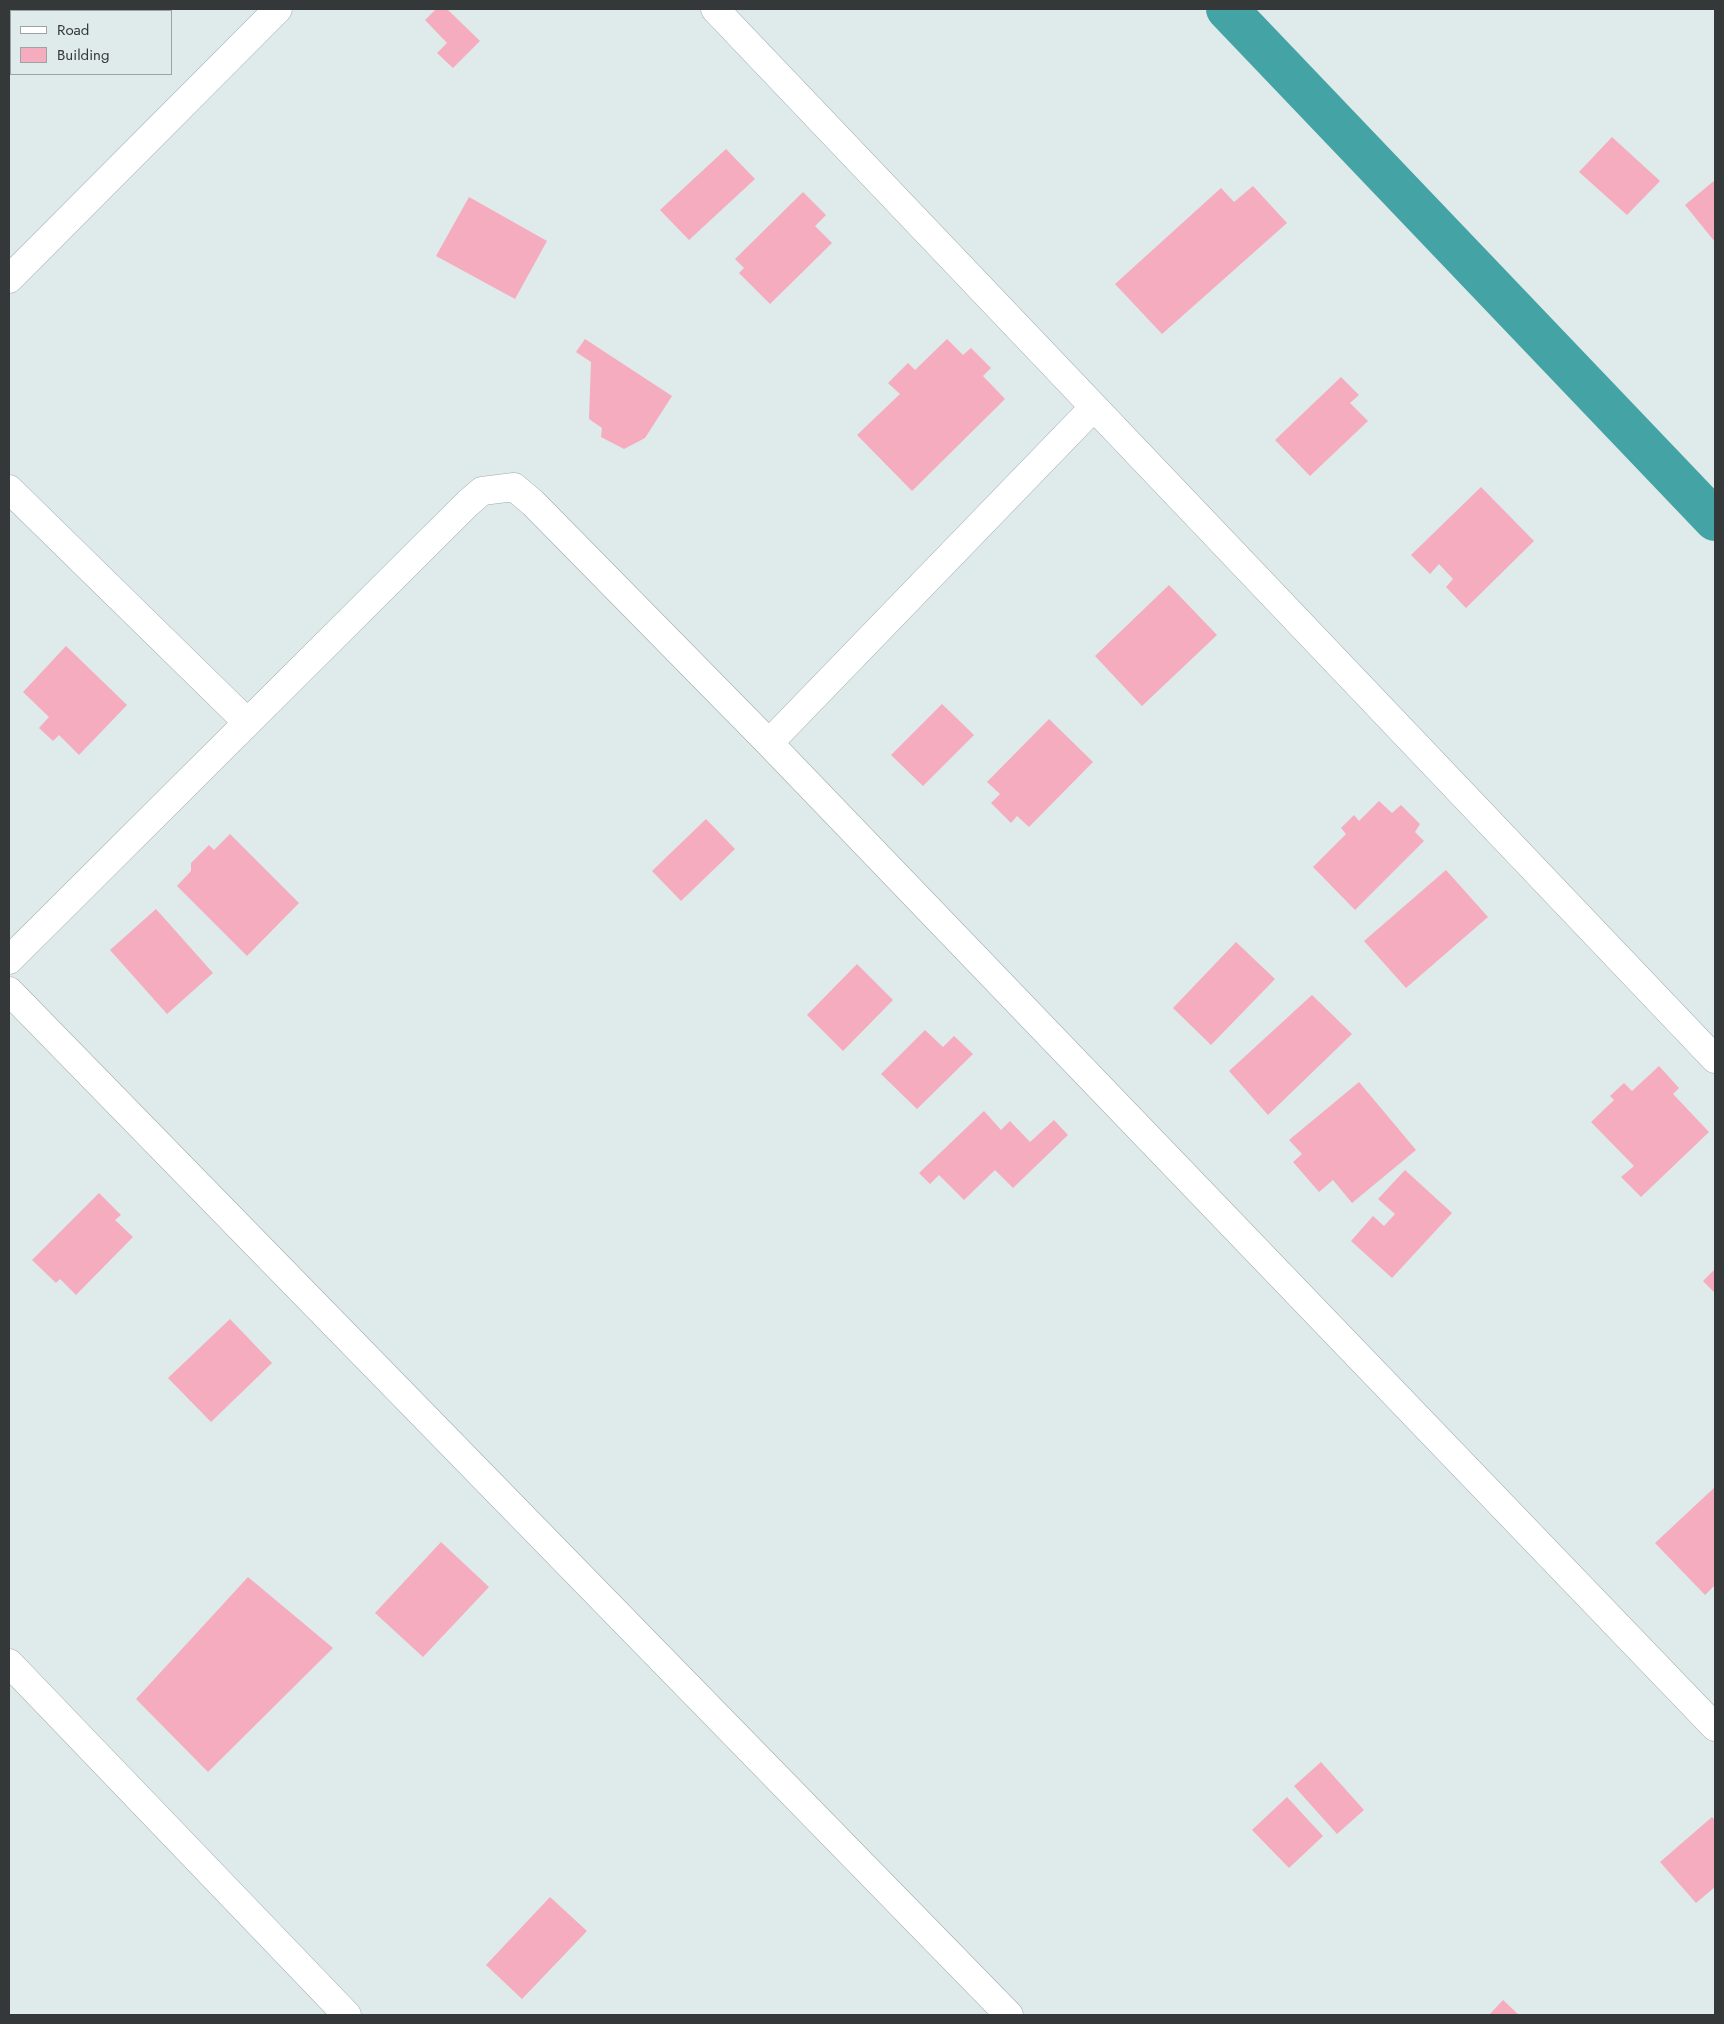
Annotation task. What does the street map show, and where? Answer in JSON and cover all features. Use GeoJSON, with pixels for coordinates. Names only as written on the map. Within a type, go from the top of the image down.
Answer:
{"type":"FeatureCollection","features":[{"type":"Feature","properties":{"kind":"street"},"geometry":{"type":"LineString","coordinates":[[9,279],[278,9]]}},
{"type":"Feature","properties":{"kind":"street"},"geometry":{"type":"LineString","coordinates":[[715,9],[1715,1059]]}},
{"type":"Feature","properties":{"kind":"street"},"geometry":{"type":"LineString","coordinates":[[769,743],[1094,407]]}},
{"type":"Feature","properties":{"kind":"street"},"geometry":{"type":"LineString","coordinates":[[9,960],[482,491],[514,487],[534,503],[769,743],[1715,1727]]}},
{"type":"Feature","properties":{"kind":"street"},"geometry":{"type":"LineString","coordinates":[[9,489],[248,722]]}},
{"type":"Feature","properties":{"kind":"street"},"geometry":{"type":"LineString","coordinates":[[9,991],[1009,2015]]}},
{"type":"Feature","properties":{"kind":"street"},"geometry":{"type":"LineString","coordinates":[[9,1663],[346,2015]]}},
{"type":"Feature","properties":{"kind":"building"},"geometry":{"type":"Polygon","coordinates":[[[436,9],[447,9],[480,41],[453,68],[437,53],[447,43],[425,20],[436,9]]]}},
{"type":"Feature","properties":{"kind":"building"},"geometry":{"type":"Polygon","coordinates":[[[1612,137],[1660,181],[1627,215],[1579,172],[1612,137]]]}},
{"type":"Feature","properties":{"kind":"building"},"geometry":{"type":"Polygon","coordinates":[[[726,149],[755,179],[689,240],[660,210],[726,149]]]}},
{"type":"Feature","properties":{"kind":"building"},"geometry":{"type":"Polygon","coordinates":[[[1715,180],[1715,242],[1685,205],[1715,180]]]}},
{"type":"Feature","properties":{"kind":"building"},"geometry":{"type":"Polygon","coordinates":[[[1253,186],[1287,223],[1162,334],[1115,284],[1221,188],[1234,202],[1253,186]]]}},
{"type":"Feature","properties":{"kind":"building"},"geometry":{"type":"Polygon","coordinates":[[[803,192],[826,215],[815,226],[832,243],[770,304],[739,273],[744,268],[735,259],[803,192]]]}},
{"type":"Feature","properties":{"kind":"building"},"geometry":{"type":"Polygon","coordinates":[[[469,197],[547,241],[515,299],[436,256],[469,197]]]}},
{"type":"Feature","properties":{"kind":"building"},"geometry":{"type":"Polygon","coordinates":[[[585,339],[672,396],[645,438],[624,449],[601,437],[602,428],[589,419],[591,362],[576,352],[585,339]]]}},
{"type":"Feature","properties":{"kind":"building"},"geometry":{"type":"Polygon","coordinates":[[[947,339],[963,355],[971,348],[991,368],[983,376],[1005,399],[912,491],[857,435],[900,394],[888,383],[908,363],[915,370],[947,339]]]}},
{"type":"Feature","properties":{"kind":"building"},"geometry":{"type":"Polygon","coordinates":[[[1341,377],[1359,395],[1350,403],[1368,421],[1310,476],[1275,440],[1341,377]]]}},
{"type":"Feature","properties":{"kind":"building"},"geometry":{"type":"Polygon","coordinates":[[[1481,487],[1534,541],[1466,608],[1446,587],[1453,579],[1439,564],[1430,574],[1411,555],[1481,487]]]}},
{"type":"Feature","properties":{"kind":"building"},"geometry":{"type":"Polygon","coordinates":[[[1169,585],[1217,635],[1142,706],[1095,656],[1169,585]]]}},
{"type":"Feature","properties":{"kind":"building"},"geometry":{"type":"Polygon","coordinates":[[[66,646],[127,705],[79,755],[59,735],[53,741],[39,728],[49,717],[23,692],[66,646]]]}},
{"type":"Feature","properties":{"kind":"building"},"geometry":{"type":"Polygon","coordinates":[[[942,704],[974,735],[923,786],[891,755],[942,704]]]}},
{"type":"Feature","properties":{"kind":"building"},"geometry":{"type":"Polygon","coordinates":[[[1049,719],[1093,762],[1029,827],[1017,816],[1011,823],[991,803],[1000,794],[987,782],[1049,719]]]}},
{"type":"Feature","properties":{"kind":"building"},"geometry":{"type":"Polygon","coordinates":[[[1379,801],[1392,813],[1401,805],[1420,824],[1415,832],[1424,841],[1355,910],[1313,867],[1346,834],[1341,828],[1354,815],[1359,821],[1379,801]]]}},
{"type":"Feature","properties":{"kind":"building"},"geometry":{"type":"Polygon","coordinates":[[[706,819],[735,849],[681,901],[652,871],[706,819]]]}},
{"type":"Feature","properties":{"kind":"building"},"geometry":{"type":"Polygon","coordinates":[[[230,834],[299,903],[247,956],[177,886],[191,871],[191,863],[209,845],[214,850],[230,834]]]}},
{"type":"Feature","properties":{"kind":"building"},"geometry":{"type":"Polygon","coordinates":[[[1446,870],[1488,917],[1406,988],[1364,941],[1446,870]]]}},
{"type":"Feature","properties":{"kind":"building"},"geometry":{"type":"Polygon","coordinates":[[[156,909],[213,973],[167,1014],[110,950],[156,909]]]}},
{"type":"Feature","properties":{"kind":"building"},"geometry":{"type":"Polygon","coordinates":[[[1236,942],[1275,979],[1211,1045],[1173,1008],[1236,942]]]}},
{"type":"Feature","properties":{"kind":"building"},"geometry":{"type":"Polygon","coordinates":[[[857,964],[893,1000],[843,1051],[807,1015],[857,964]]]}},
{"type":"Feature","properties":{"kind":"building"},"geometry":{"type":"Polygon","coordinates":[[[1312,995],[1352,1034],[1268,1115],[1229,1071],[1312,995]]]}},
{"type":"Feature","properties":{"kind":"building"},"geometry":{"type":"Polygon","coordinates":[[[925,1030],[943,1047],[954,1036],[973,1054],[917,1109],[881,1074],[925,1030]]]}},
{"type":"Feature","properties":{"kind":"building"},"geometry":{"type":"Polygon","coordinates":[[[1659,1066],[1679,1088],[1673,1094],[1709,1132],[1641,1197],[1621,1177],[1634,1166],[1591,1122],[1614,1100],[1610,1096],[1624,1083],[1632,1091],[1659,1066]]]}},
{"type":"Feature","properties":{"kind":"building"},"geometry":{"type":"Polygon","coordinates":[[[1359,1082],[1416,1150],[1352,1203],[1333,1180],[1319,1192],[1293,1162],[1302,1154],[1289,1140],[1359,1082]]]}},
{"type":"Feature","properties":{"kind":"building"},"geometry":{"type":"Polygon","coordinates":[[[984,1111],[1001,1130],[1010,1121],[1030,1142],[1054,1120],[1068,1135],[1013,1188],[995,1170],[964,1200],[939,1175],[930,1184],[919,1173],[984,1111]]]}},
{"type":"Feature","properties":{"kind":"building"},"geometry":{"type":"Polygon","coordinates":[[[1405,1170],[1452,1213],[1392,1278],[1351,1241],[1373,1216],[1384,1226],[1395,1214],[1378,1199],[1405,1170]]]}},
{"type":"Feature","properties":{"kind":"building"},"geometry":{"type":"Polygon","coordinates":[[[99,1193],[121,1215],[115,1220],[133,1237],[76,1295],[60,1279],[56,1283],[32,1260],[99,1193]]]}},
{"type":"Feature","properties":{"kind":"building"},"geometry":{"type":"Polygon","coordinates":[[[1715,1269],[1715,1293],[1703,1281],[1715,1269]]]}},
{"type":"Feature","properties":{"kind":"building"},"geometry":{"type":"Polygon","coordinates":[[[230,1319],[272,1363],[211,1422],[168,1378],[230,1319]]]}},
{"type":"Feature","properties":{"kind":"building"},"geometry":{"type":"Polygon","coordinates":[[[1715,1487],[1715,1585],[1705,1595],[1655,1543],[1715,1487]]]}},
{"type":"Feature","properties":{"kind":"building"},"geometry":{"type":"Polygon","coordinates":[[[441,1542],[489,1587],[423,1657],[375,1613],[441,1542]]]}},
{"type":"Feature","properties":{"kind":"building"},"geometry":{"type":"Polygon","coordinates":[[[248,1577],[333,1648],[208,1772],[136,1699],[248,1577]]]}},
{"type":"Feature","properties":{"kind":"building"},"geometry":{"type":"Polygon","coordinates":[[[1321,1762],[1364,1810],[1337,1834],[1294,1786],[1321,1762]]]}},
{"type":"Feature","properties":{"kind":"building"},"geometry":{"type":"Polygon","coordinates":[[[1287,1797],[1323,1836],[1289,1868],[1252,1830],[1287,1797]]]}},
{"type":"Feature","properties":{"kind":"building"},"geometry":{"type":"Polygon","coordinates":[[[1712,1817],[1715,1820],[1715,1887],[1696,1903],[1660,1862],[1712,1817]]]}},
{"type":"Feature","properties":{"kind":"building"},"geometry":{"type":"Polygon","coordinates":[[[550,1897],[587,1931],[522,1999],[486,1965],[550,1897]]]}},
{"type":"Feature","properties":{"kind":"building"},"geometry":{"type":"Polygon","coordinates":[[[1503,2000],[1519,2015],[1489,2015],[1503,2000]]]}},
{"type":"Feature","properties":{"kind":"waterway"},"geometry":{"type":"LineString","coordinates":[[1227,9],[1715,520]]}}]}
